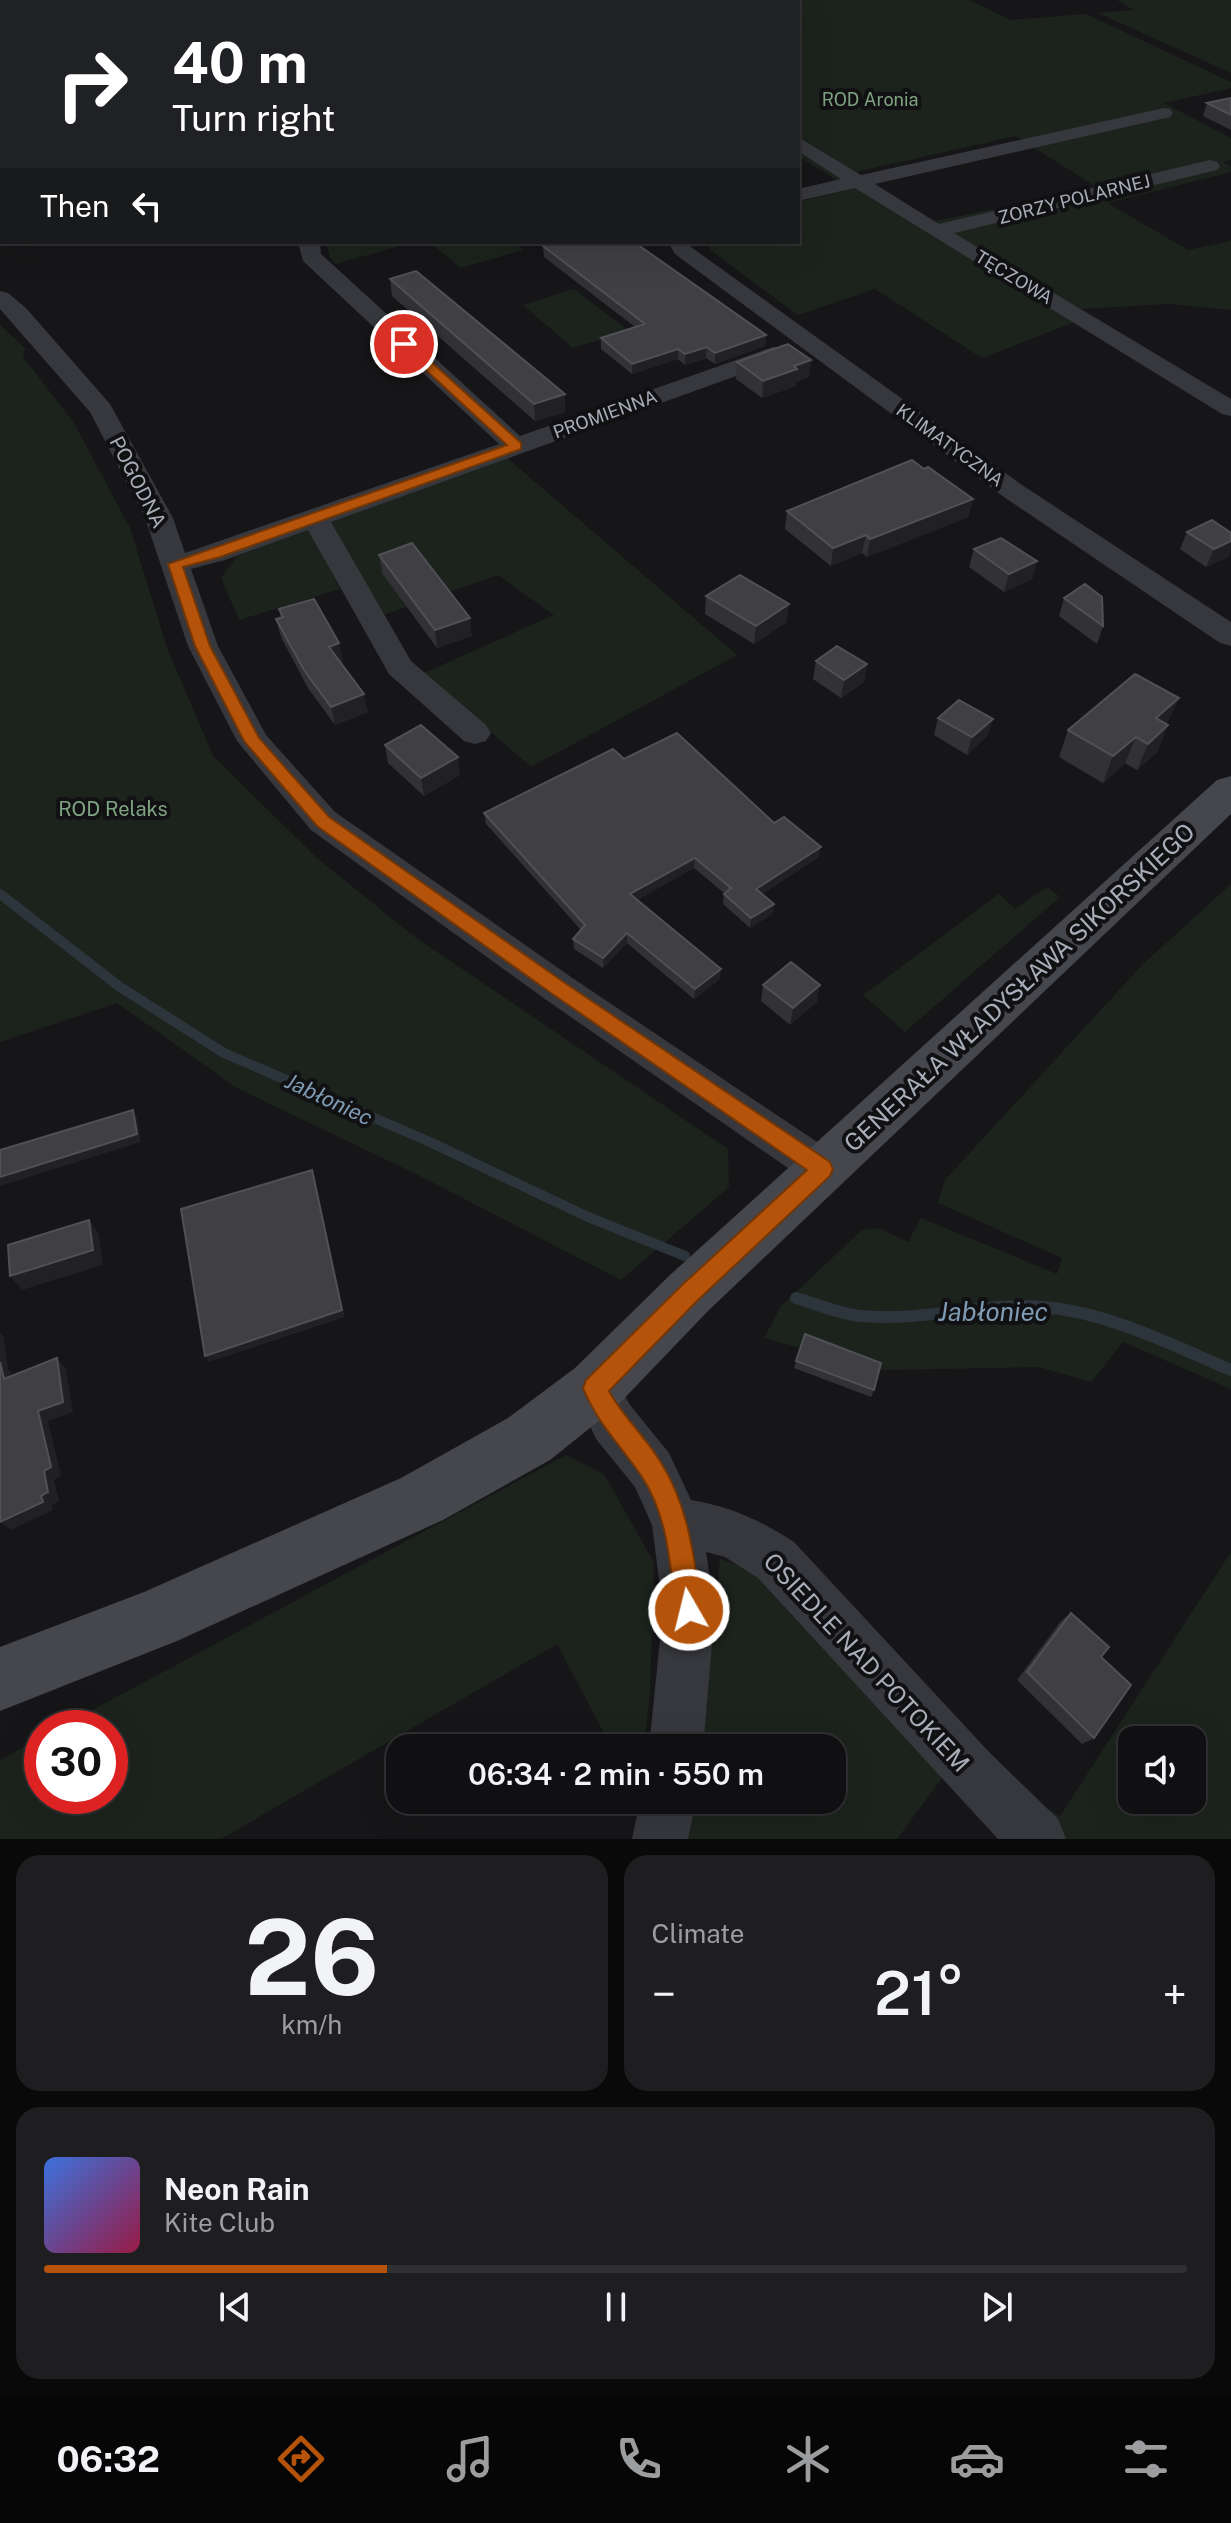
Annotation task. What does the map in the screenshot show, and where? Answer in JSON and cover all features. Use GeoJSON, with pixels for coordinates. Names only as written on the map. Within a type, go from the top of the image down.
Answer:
{"type":"FeatureCollection","features":[{"type":"Feature","properties":{"kind":"street"},"geometry":{"type":"LineString","coordinates":[[800,195],[1164,113]]}},
{"type":"Feature","properties":{"kind":"street","name":"TĘCZOWA"},"geometry":{"type":"LineString","coordinates":[[800,144],[1231,409]]}},
{"type":"Feature","properties":{"kind":"street","name":"ZORZY POLARNEJ"},"geometry":{"type":"LineString","coordinates":[[938,231],[1210,166]]}},
{"type":"Feature","properties":{"kind":"street"},"geometry":{"type":"LineString","coordinates":[[309,244],[311,256],[516,446]]}},
{"type":"Feature","properties":{"kind":"street","name":"KLIMATYCZNA"},"geometry":{"type":"LineString","coordinates":[[680,244],[682,250],[1013,491],[1231,636]]}},
{"type":"Feature","properties":{"kind":"street","name":"POGODNA"},"geometry":{"type":"LineString","coordinates":[[0,298],[18,313],[101,409],[159,518],[203,646],[253,741],[323,821],[558,988],[823,1169]]}},
{"type":"Feature","properties":{"kind":"street","name":"PROMIENNA"},"geometry":{"type":"LineString","coordinates":[[175,564],[315,518],[808,342]]}},
{"type":"Feature","properties":{"kind":"street"},"geometry":{"type":"LineString","coordinates":[[315,518],[400,667],[475,733]]}},
{"type":"Feature","properties":{"kind":"street","name":"GENERAŁA WŁADYSŁAWA SIKORSKIEGO"},"geometry":{"type":"LineString","coordinates":[[0,1679],[155,1619],[422,1499],[529,1439],[595,1388],[689,1293],[1231,790]]}},
{"type":"Feature","properties":{"kind":"street"},"geometry":{"type":"LineString","coordinates":[[595,1388],[613,1422],[652,1470],[676,1523],[689,1610],[677,1734]]}},
{"type":"Feature","properties":{"kind":"street","name":"OSIEDLE NAD POTOKIEM"},"geometry":{"type":"LineString","coordinates":[[676,1523],[716,1527],[744,1537],[776,1560],[971,1772],[1038,1839]]}},
{"type":"Feature","properties":{"kind":"street"},"geometry":{"type":"LineString","coordinates":[[660,1839],[665,1814]]}},
{"type":"Feature","properties":{"kind":"green space","name":"ROD Aronia"},"geometry":{"type":"Polygon","coordinates":[[[800,0],[969,0],[1011,20],[1086,14],[1231,82],[1231,88],[1164,103],[1231,138],[1231,160],[1223,162],[1231,167],[1231,172],[1108,203],[1188,250],[1231,241],[1231,310],[1168,304],[1081,309],[932,222],[1096,187],[1016,136],[856,172],[800,138],[800,0]]]}},
{"type":"Feature","properties":{"kind":"green space"},"geometry":{"type":"Polygon","coordinates":[[[1117,0],[1231,0],[1231,73],[1098,13],[1134,10],[1117,0]]]}},
{"type":"Feature","properties":{"kind":"green space"},"geometry":{"type":"Polygon","coordinates":[[[800,152],[1075,322],[982,358],[875,289],[798,315],[710,250],[710,244],[800,244],[800,202],[851,189],[800,157],[800,152]]]}},
{"type":"Feature","properties":{"kind":"green space"},"geometry":{"type":"Polygon","coordinates":[[[327,244],[407,244],[336,264],[330,257],[327,244]]]}},
{"type":"Feature","properties":{"kind":"green space"},"geometry":{"type":"Polygon","coordinates":[[[431,244],[516,244],[523,250],[461,268],[431,244]]]}},
{"type":"Feature","properties":{"kind":"green space"},"geometry":{"type":"Polygon","coordinates":[[[574,289],[629,331],[573,348],[523,305],[574,289]]]}},
{"type":"Feature","properties":{"kind":"green space","name":"ROD Relaks"},"geometry":{"type":"Polygon","coordinates":[[[0,325],[25,348],[23,357],[74,423],[130,528],[167,648],[213,756],[316,857],[412,935],[728,1149],[729,1187],[621,1280],[418,1175],[237,1088],[117,1003],[0,1042],[0,325]]]}},
{"type":"Feature","properties":{"kind":"green space"},"geometry":{"type":"Polygon","coordinates":[[[506,457],[737,655],[531,767],[424,673],[554,615],[498,575],[383,615],[330,521],[506,457]]]}},
{"type":"Feature","properties":{"kind":"green space"},"geometry":{"type":"Polygon","coordinates":[[[310,529],[340,589],[239,620],[221,578],[237,556],[310,529]]]}},
{"type":"Feature","properties":{"kind":"green space"},"geometry":{"type":"Polygon","coordinates":[[[1231,884],[1231,1389],[1123,1342],[1091,1382],[1039,1367],[884,1370],[764,1338],[781,1306],[862,1230],[879,1228],[908,1242],[921,1218],[1057,1274],[1062,1258],[938,1203],[945,1180],[1142,965],[1231,884]]]}},
{"type":"Feature","properties":{"kind":"green space"},"geometry":{"type":"Polygon","coordinates":[[[1047,887],[1060,897],[905,1032],[863,995],[999,894],[1015,909],[1047,887]]]}},
{"type":"Feature","properties":{"kind":"green space"},"geometry":{"type":"Polygon","coordinates":[[[566,1455],[604,1474],[654,1563],[645,1734],[605,1734],[557,1644],[402,1734],[386,1734],[386,1743],[221,1839],[0,1839],[0,1760],[24,1747],[24,1814],[128,1814],[128,1710],[92,1710],[566,1455]]]}},
{"type":"Feature","properties":{"kind":"green space"},"geometry":{"type":"Polygon","coordinates":[[[1231,1552],[1231,1839],[1056,1839],[980,1768],[1060,1816],[1118,1726],[1118,1814],[1206,1814],[1206,1726],[1118,1726],[1231,1552]]]}},
{"type":"Feature","properties":{"kind":"green space"},"geometry":{"type":"Polygon","coordinates":[[[720,1559],[758,1571],[945,1774],[897,1839],[687,1839],[691,1814],[846,1814],[846,1734],[703,1734],[720,1559]]]}},
{"type":"Feature","properties":{"kind":"building"},"geometry":{"type":"Polygon","coordinates":[[[1231,98],[1231,115],[1207,103],[1231,98]]]}},
{"type":"Feature","properties":{"kind":"building"},"geometry":{"type":"Polygon","coordinates":[[[637,244],[766,335],[715,353],[707,347],[685,354],[678,349],[632,364],[601,338],[645,324],[543,246],[637,244]]]}},
{"type":"Feature","properties":{"kind":"building"},"geometry":{"type":"Polygon","coordinates":[[[416,271],[565,394],[534,404],[390,279],[416,271]]]}},
{"type":"Feature","properties":{"kind":"building"},"geometry":{"type":"Polygon","coordinates":[[[788,344],[811,360],[794,366],[797,369],[763,381],[737,362],[788,344]]]}},
{"type":"Feature","properties":{"kind":"building"},"geometry":{"type":"Polygon","coordinates":[[[912,460],[924,469],[928,467],[973,499],[870,539],[866,535],[833,548],[787,511],[912,460]]]}},
{"type":"Feature","properties":{"kind":"building"},"geometry":{"type":"Polygon","coordinates":[[[1212,520],[1231,533],[1231,541],[1214,549],[1187,532],[1212,520]]]}},
{"type":"Feature","properties":{"kind":"building"},"geometry":{"type":"Polygon","coordinates":[[[1001,538],[1037,561],[1009,574],[974,549],[1001,538]]]}},
{"type":"Feature","properties":{"kind":"building"},"geometry":{"type":"Polygon","coordinates":[[[412,543],[470,618],[435,630],[379,555],[412,543]]]}},
{"type":"Feature","properties":{"kind":"building"},"geometry":{"type":"Polygon","coordinates":[[[740,575],[789,604],[756,626],[706,596],[740,575]]]}},
{"type":"Feature","properties":{"kind":"building"},"geometry":{"type":"Polygon","coordinates":[[[1085,584],[1102,597],[1103,626],[1064,598],[1085,584]]]}},
{"type":"Feature","properties":{"kind":"building"},"geometry":{"type":"Polygon","coordinates":[[[314,599],[339,643],[329,647],[364,694],[331,707],[304,670],[276,619],[283,617],[279,609],[314,599]]]}},
{"type":"Feature","properties":{"kind":"building"},"geometry":{"type":"Polygon","coordinates":[[[837,646],[867,664],[844,680],[816,661],[837,646]]]}},
{"type":"Feature","properties":{"kind":"building"},"geometry":{"type":"Polygon","coordinates":[[[1135,674],[1179,698],[1156,718],[1168,725],[1148,744],[1136,737],[1113,756],[1068,730],[1135,674]]]}},
{"type":"Feature","properties":{"kind":"building"},"geometry":{"type":"Polygon","coordinates":[[[959,700],[993,719],[972,737],[938,718],[959,700]]]}},
{"type":"Feature","properties":{"kind":"building"},"geometry":{"type":"Polygon","coordinates":[[[421,725],[458,757],[421,778],[385,745],[421,725]]]}},
{"type":"Feature","properties":{"kind":"building"},"geometry":{"type":"Polygon","coordinates":[[[677,733],[774,823],[784,817],[821,847],[756,889],[774,904],[751,918],[724,894],[731,888],[695,858],[630,894],[721,969],[695,989],[627,933],[603,958],[573,939],[585,925],[484,813],[613,749],[624,759],[677,733]]]}},
{"type":"Feature","properties":{"kind":"building"},"geometry":{"type":"Polygon","coordinates":[[[791,962],[820,985],[793,1008],[763,985],[791,962]]]}},
{"type":"Feature","properties":{"kind":"building"},"geometry":{"type":"Polygon","coordinates":[[[133,1110],[137,1134],[0,1177],[0,1150],[133,1110]]]}},
{"type":"Feature","properties":{"kind":"building"},"geometry":{"type":"Polygon","coordinates":[[[312,1170],[342,1310],[205,1356],[181,1209],[312,1170]]]}},
{"type":"Feature","properties":{"kind":"building"},"geometry":{"type":"Polygon","coordinates":[[[89,1220],[93,1250],[10,1276],[8,1245],[89,1220]]]}},
{"type":"Feature","properties":{"kind":"building"},"geometry":{"type":"Polygon","coordinates":[[[805,1334],[881,1363],[874,1390],[796,1361],[805,1334]]]}},
{"type":"Feature","properties":{"kind":"building"},"geometry":{"type":"Polygon","coordinates":[[[57,1358],[63,1402],[38,1411],[51,1467],[44,1471],[48,1492],[41,1496],[43,1502],[0,1522],[0,1362],[4,1379],[57,1358]]]}},
{"type":"Feature","properties":{"kind":"building"},"geometry":{"type":"Polygon","coordinates":[[[1071,1613],[1109,1647],[1101,1657],[1131,1685],[1094,1738],[1027,1672],[1071,1613]]]}},
{"type":"Feature","properties":{"kind":"waterway","name":"Jabłoniec"},"geometry":{"type":"LineString","coordinates":[[0,894],[120,987],[224,1053],[430,1142],[588,1217],[685,1256]]}},
{"type":"Feature","properties":{"kind":"waterway","name":"Jabłoniec"},"geometry":{"type":"LineString","coordinates":[[796,1298],[861,1316],[907,1316],[1022,1306],[1069,1310],[1140,1331],[1231,1370]]}},
{"type":"Feature","properties":{"kind":"route"},"geometry":{"type":"LineString","coordinates":[[404,344],[516,446],[215,554],[175,564],[203,646],[253,741],[323,821],[558,988],[823,1169],[689,1293],[595,1388],[613,1422],[652,1470],[676,1523],[689,1610]]}}]}
